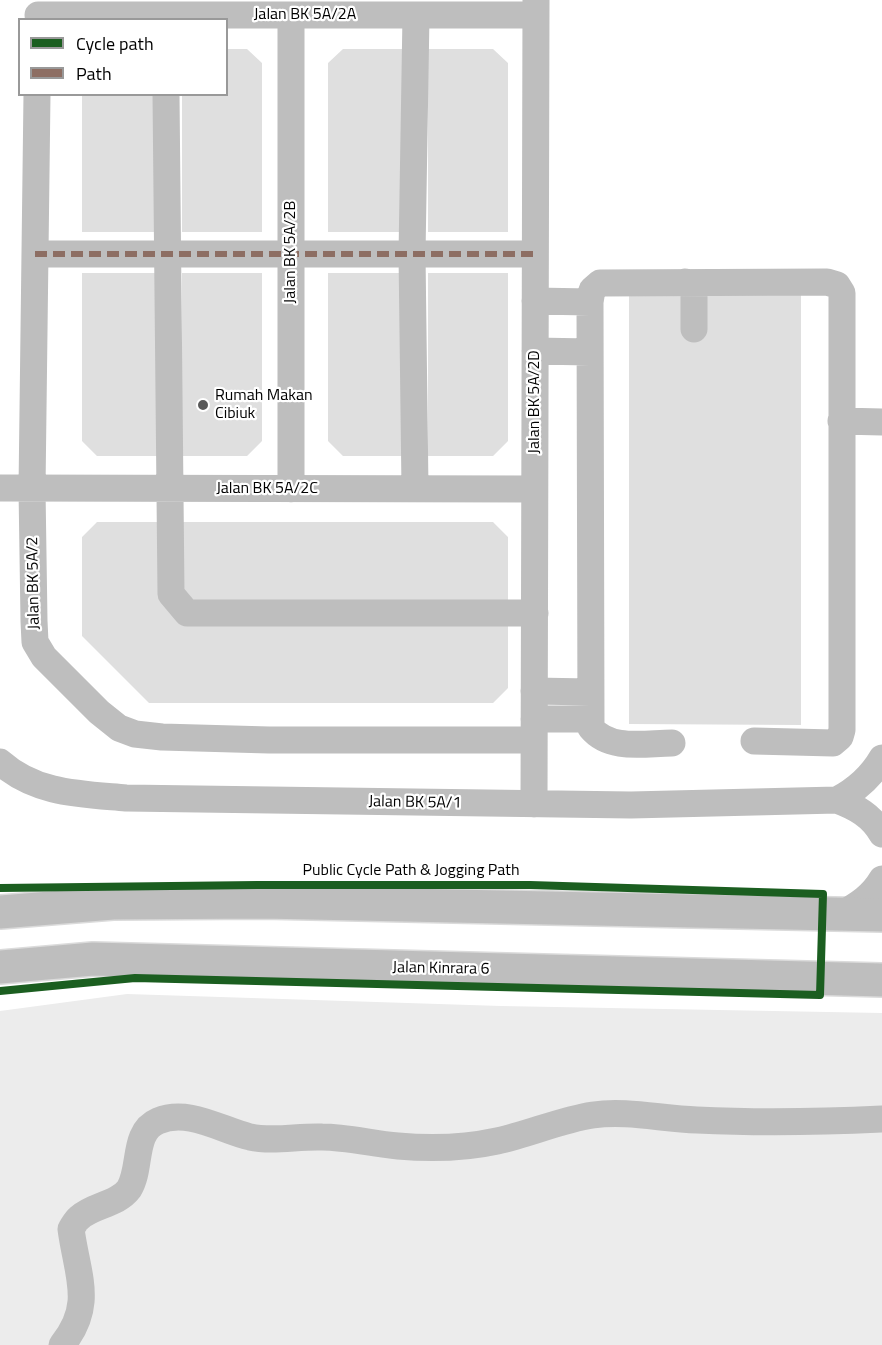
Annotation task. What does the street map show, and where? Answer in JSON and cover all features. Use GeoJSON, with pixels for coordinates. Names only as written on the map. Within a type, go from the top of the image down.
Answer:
{"type":"FeatureCollection","features":[{"type":"Feature","properties":{"kind":"main road"},"geometry":{"type":"LineString","coordinates":[[0,912],[113,903],[262,902],[882,915]]}},
{"type":"Feature","properties":{"kind":"main road","name":"Jalan Kinrara 6"},"geometry":{"type":"LineString","coordinates":[[0,967],[104,959],[882,980]]}},
{"type":"Feature","properties":{"kind":"street","name":"Jalan BK 5A/2A"},"geometry":{"type":"LineString","coordinates":[[38,12],[165,18],[416,15],[536,8]]}},
{"type":"Feature","properties":{"kind":"street","name":"Jalan BK 5A/2D"},"geometry":{"type":"LineString","coordinates":[[534,804],[536,8]]}},
{"type":"Feature","properties":{"kind":"street","name":"Jalan BK 5A/2B"},"geometry":{"type":"LineString","coordinates":[[291,15],[291,489]]}},
{"type":"Feature","properties":{"kind":"street"},"geometry":{"type":"LineString","coordinates":[[415,489],[412,254],[416,15]]}},
{"type":"Feature","properties":{"kind":"street","name":"Jalan BK 5A/2"},"geometry":{"type":"LineString","coordinates":[[37,96],[32,489],[33,621],[35,642],[44,657],[99,712],[119,728],[135,734],[269,740],[534,730],[591,719]]}},
{"type":"Feature","properties":{"kind":"street"},"geometry":{"type":"LineString","coordinates":[[166,96],[171,594],[187,613],[535,613]]}},
{"type":"Feature","properties":{"kind":"street"},"geometry":{"type":"LineString","coordinates":[[35,254],[535,254]]}},
{"type":"Feature","properties":{"kind":"street"},"geometry":{"type":"LineString","coordinates":[[685,282],[694,290],[694,329]]}},
{"type":"Feature","properties":{"kind":"street"},"geometry":{"type":"LineString","coordinates":[[672,743],[613,743],[598,737],[591,728],[590,302],[592,290],[600,284],[827,282],[837,285],[842,293],[842,730],[840,737],[834,742],[754,741]]}},
{"type":"Feature","properties":{"kind":"street"},"geometry":{"type":"LineString","coordinates":[[535,301],[590,302]]}},
{"type":"Feature","properties":{"kind":"street"},"geometry":{"type":"LineString","coordinates":[[535,351],[590,352]]}},
{"type":"Feature","properties":{"kind":"street"},"geometry":{"type":"LineString","coordinates":[[842,421],[882,422]]}},
{"type":"Feature","properties":{"kind":"street","name":"Jalan BK 5A/2C"},"geometry":{"type":"LineString","coordinates":[[0,488],[534,489]]}},
{"type":"Feature","properties":{"kind":"street"},"geometry":{"type":"LineString","coordinates":[[534,692],[590,692]]}},
{"type":"Feature","properties":{"kind":"street"},"geometry":{"type":"LineString","coordinates":[[837,800],[861,785],[882,758]]}},
{"type":"Feature","properties":{"kind":"street","name":"Jalan BK 5A/1"},"geometry":{"type":"LineString","coordinates":[[0,762],[33,783],[58,792],[126,798],[631,805],[837,800],[856,807],[869,817],[882,834]]}},
{"type":"Feature","properties":{"kind":"street"},"geometry":{"type":"LineString","coordinates":[[842,914],[864,901],[882,879]]}},
{"type":"Feature","properties":{"kind":"street"},"geometry":{"type":"LineString","coordinates":[[62,1345],[77,1323],[82,1302],[79,1267],[71,1229],[78,1218],[121,1198],[130,1187],[144,1133],[157,1121],[171,1118],[193,1118],[251,1137],[270,1139],[335,1137],[376,1144],[423,1148],[471,1146],[499,1141],[560,1122],[594,1115],[619,1114],[675,1119],[767,1122],[882,1119]]}},
{"type":"Feature","properties":{"kind":"shaded area"},"geometry":{"type":"Polygon","coordinates":[[[127,994],[501,1006],[882,1013],[882,1345],[0,1345],[0,1011],[127,994]]]}},
{"type":"Feature","properties":{"kind":"building"},"geometry":{"type":"Polygon","coordinates":[[[228,49],[247,49],[262,63],[262,232],[182,232],[182,96],[228,96],[228,49]]]}},
{"type":"Feature","properties":{"kind":"building"},"geometry":{"type":"Polygon","coordinates":[[[343,49],[408,49],[408,232],[328,232],[328,63],[343,49]]]}},
{"type":"Feature","properties":{"kind":"building"},"geometry":{"type":"Polygon","coordinates":[[[428,49],[493,49],[508,63],[508,232],[428,232],[428,49]]]}},
{"type":"Feature","properties":{"kind":"building"},"geometry":{"type":"Polygon","coordinates":[[[82,96],[162,96],[162,232],[82,232],[82,96]]]}},
{"type":"Feature","properties":{"kind":"building"},"geometry":{"type":"Polygon","coordinates":[[[82,273],[162,273],[162,456],[97,456],[82,441],[82,273]]]}},
{"type":"Feature","properties":{"kind":"building"},"geometry":{"type":"Polygon","coordinates":[[[182,273],[262,273],[262,441],[247,456],[182,456],[182,273]]]}},
{"type":"Feature","properties":{"kind":"building"},"geometry":{"type":"Polygon","coordinates":[[[328,273],[408,273],[408,456],[343,456],[328,441],[328,273]]]}},
{"type":"Feature","properties":{"kind":"building"},"geometry":{"type":"Polygon","coordinates":[[[428,273],[508,273],[508,441],[493,456],[428,456],[428,273]]]}},
{"type":"Feature","properties":{"kind":"building"},"geometry":{"type":"Polygon","coordinates":[[[629,290],[801,290],[801,725],[629,724],[629,290]]]}},
{"type":"Feature","properties":{"kind":"building"},"geometry":{"type":"Polygon","coordinates":[[[97,522],[162,522],[162,603],[508,623],[508,688],[493,703],[149,703],[82,636],[82,537],[97,522]]]}},
{"type":"Feature","properties":{"kind":"building"},"geometry":{"type":"Polygon","coordinates":[[[182,522],[493,522],[508,537],[508,603],[190,603],[182,594],[182,522]]]}},
{"type":"Feature","properties":{"kind":"marked path"},"geometry":{"type":"LineString","coordinates":[[35,254],[535,254]]}},
{"type":"Feature","properties":{"kind":"cycle path","name":"Public Cycle Path & Jogging Path"},"geometry":{"type":"LineString","coordinates":[[0,888],[530,885],[823,894],[820,995],[135,978],[0,991]]}},
{"type":"Feature","properties":{"kind":"place","name":"Rumah Makan Cibiuk"},"geometry":{"type":"Point","coordinates":[203,405]}}]}
